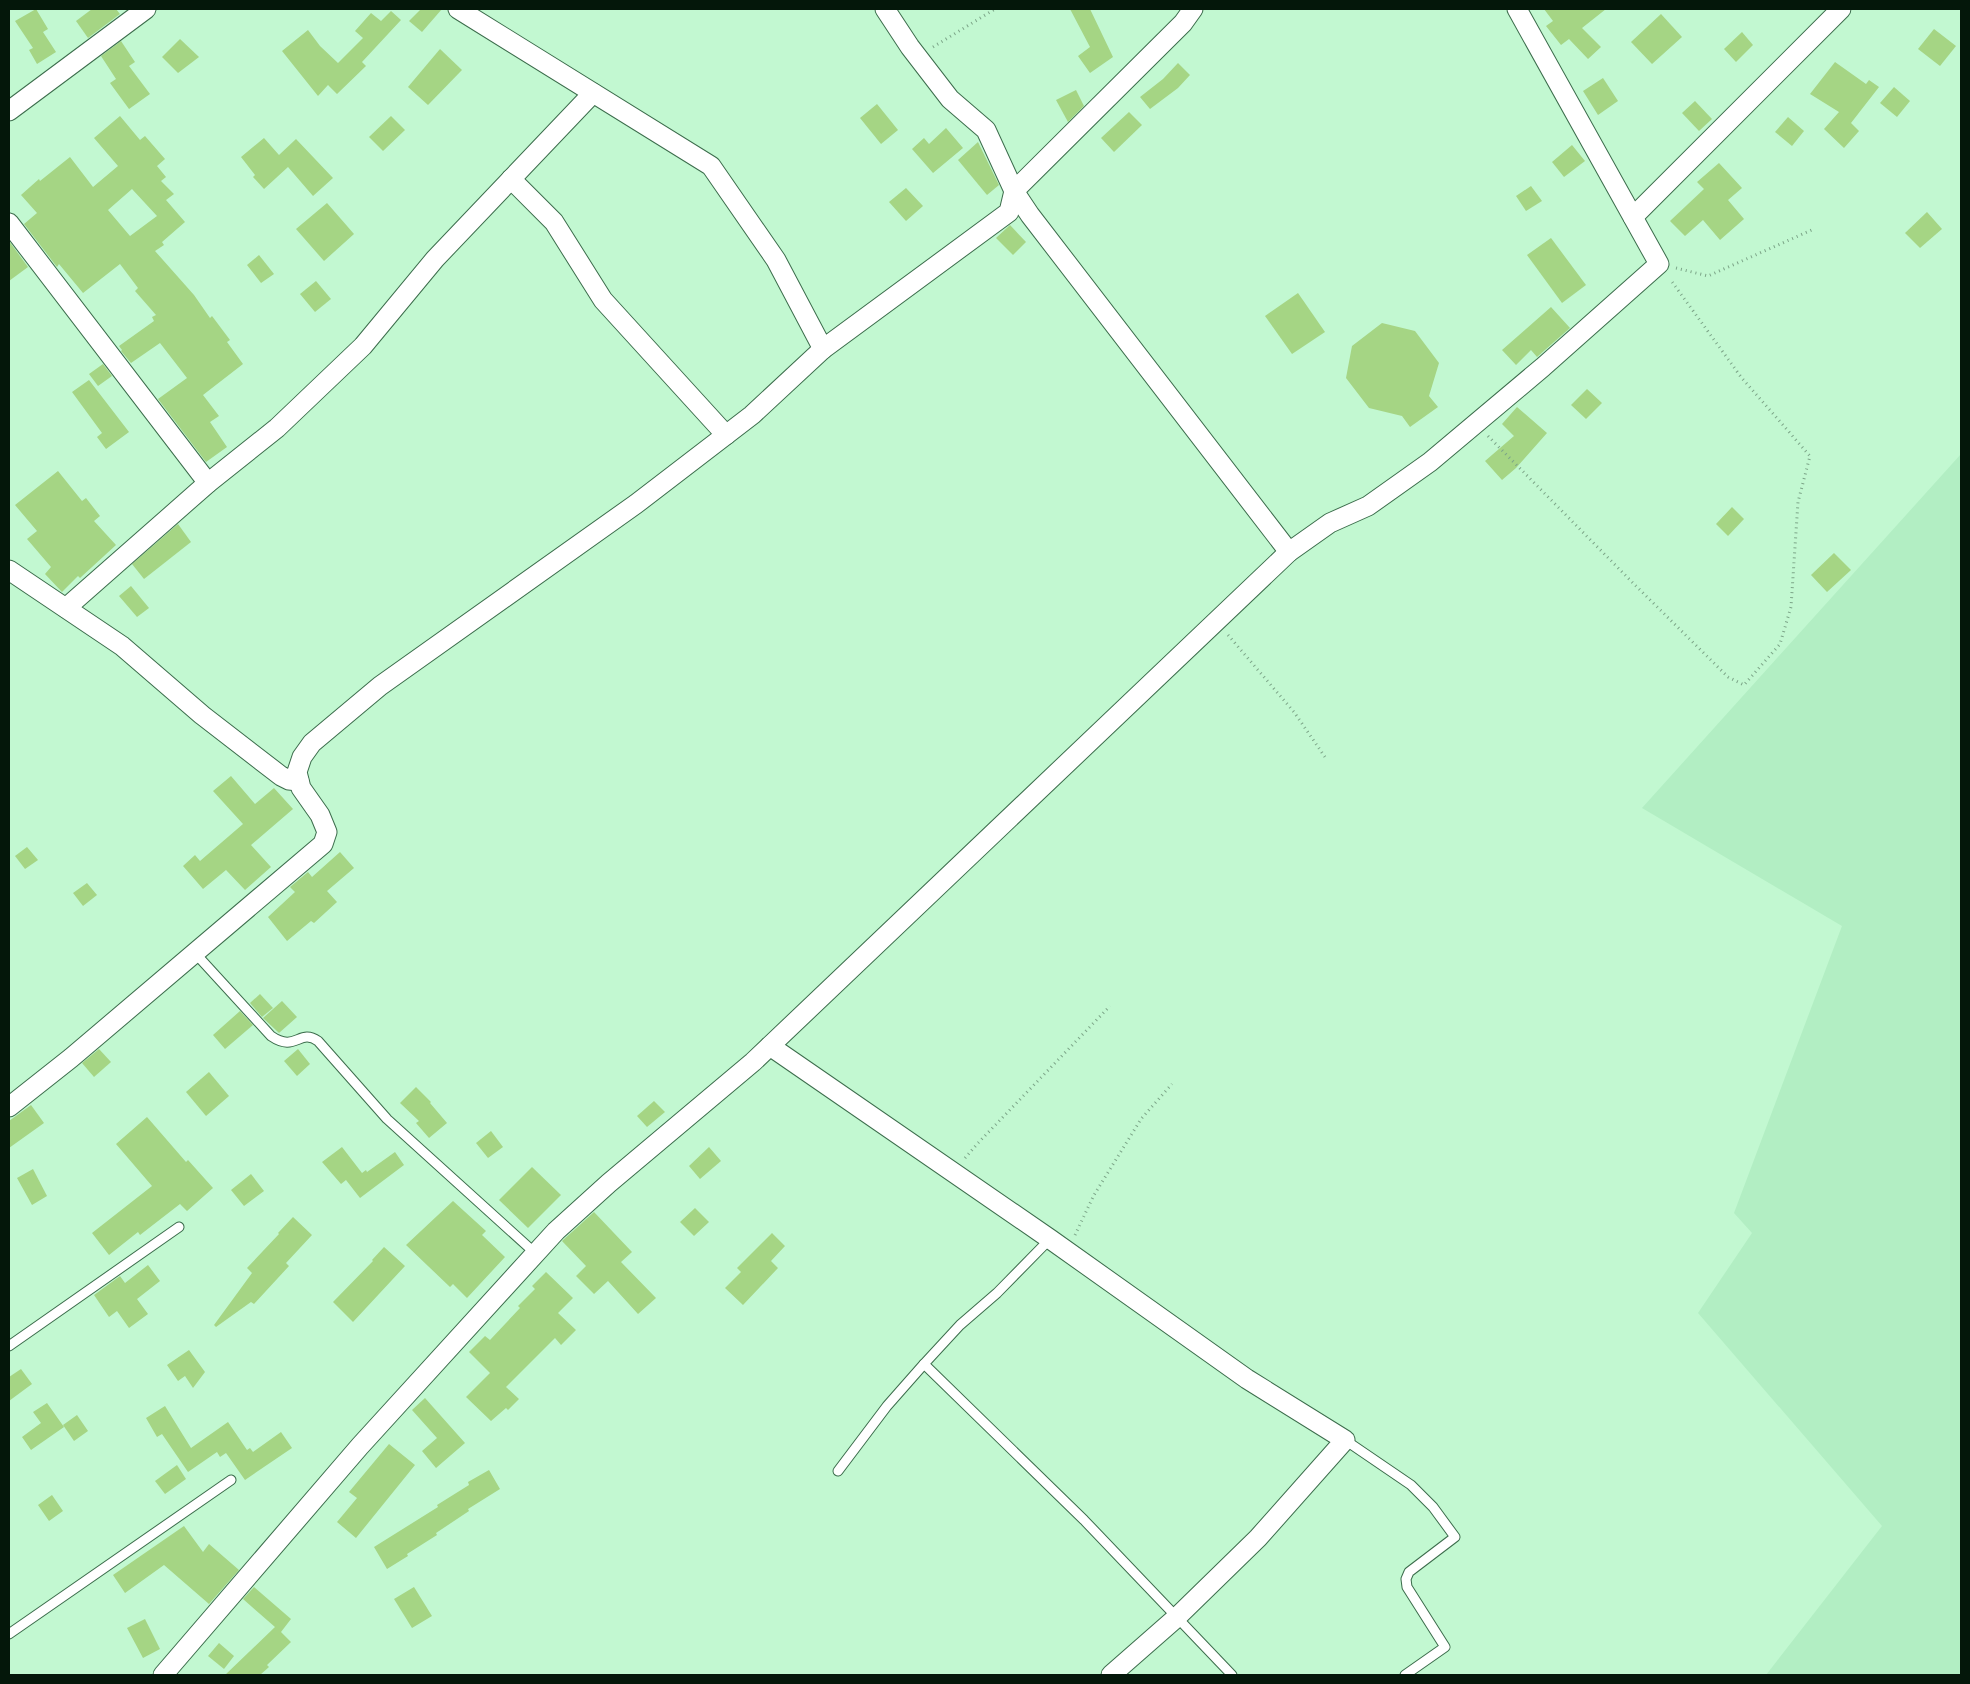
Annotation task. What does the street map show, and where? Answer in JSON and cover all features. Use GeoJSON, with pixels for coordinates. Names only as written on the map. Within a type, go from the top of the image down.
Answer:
{"type":"FeatureCollection","features":[{"type":"Feature","properties":{"kind":"street"},"geometry":{"type":"LineString","coordinates":[[9,111],[146,9]]}},
{"type":"Feature","properties":{"kind":"street"},"geometry":{"type":"LineString","coordinates":[[458,9],[711,166],[776,260],[823,349]]}},
{"type":"Feature","properties":{"kind":"street"},"geometry":{"type":"LineString","coordinates":[[885,9],[950,99],[986,130],[1014,191],[1289,552]]}},
{"type":"Feature","properties":{"kind":"street"},"geometry":{"type":"LineString","coordinates":[[9,1107],[71,1058],[323,844],[327,832],[320,815],[301,788],[297,772],[302,757],[312,743],[337,720],[380,686],[636,504],[752,415],[823,349],[1009,212],[1014,191],[1184,23],[1193,9]]}},
{"type":"Feature","properties":{"kind":"street"},"geometry":{"type":"LineString","coordinates":[[164,1675],[360,1446],[556,1231],[609,1183],[753,1062],[1289,552],[1330,522],[1368,506],[1430,462],[1543,367],[1659,264],[1634,216],[1517,9]]}},
{"type":"Feature","properties":{"kind":"street"},"geometry":{"type":"LineString","coordinates":[[1634,216],[1841,9]]}},
{"type":"Feature","properties":{"kind":"street"},"geometry":{"type":"LineString","coordinates":[[66,608],[208,483],[277,428],[363,346],[435,259],[593,93]]}},
{"type":"Feature","properties":{"kind":"street"},"geometry":{"type":"LineString","coordinates":[[511,179],[554,222],[603,300],[726,434]]}},
{"type":"Feature","properties":{"kind":"street"},"geometry":{"type":"LineString","coordinates":[[9,223],[208,483]]}},
{"type":"Feature","properties":{"kind":"street"},"geometry":{"type":"LineString","coordinates":[[9,570],[122,646],[202,715],[281,776],[289,780],[299,781]]}},
{"type":"Feature","properties":{"kind":"street"},"geometry":{"type":"LineString","coordinates":[[770,1046],[1050,1239],[1247,1379],[1345,1440],[1258,1538],[1176,1618],[1111,1675]]}},
{"type":"Feature","properties":{"kind":"lane"},"geometry":{"type":"LineString","coordinates":[[195,953],[271,1036],[279,1042],[288,1044],[305,1036],[312,1036],[318,1041],[387,1119],[430,1160],[479,1200],[535,1253]]}},
{"type":"Feature","properties":{"kind":"lane"},"geometry":{"type":"LineString","coordinates":[[9,1346],[179,1226]]}},
{"type":"Feature","properties":{"kind":"lane"},"geometry":{"type":"LineString","coordinates":[[838,1471],[887,1406],[924,1364],[960,1326],[997,1293],[1050,1239]]}},
{"type":"Feature","properties":{"kind":"lane"},"geometry":{"type":"LineString","coordinates":[[924,1364],[1084,1520],[1232,1675]]}},
{"type":"Feature","properties":{"kind":"lane"},"geometry":{"type":"LineString","coordinates":[[1345,1440],[1411,1485],[1433,1507],[1455,1537],[1409,1572],[1406,1579],[1407,1587],[1445,1647],[1405,1675]]}},
{"type":"Feature","properties":{"kind":"lane"},"geometry":{"type":"LineString","coordinates":[[9,1634],[231,1480]]}},
{"type":"Feature","properties":{"kind":"path"},"geometry":{"type":"LineString","coordinates":[[918,56],[996,9]]}},
{"type":"Feature","properties":{"kind":"path"},"geometry":{"type":"LineString","coordinates":[[1659,264],[1708,276],[1814,229]]}},
{"type":"Feature","properties":{"kind":"path"},"geometry":{"type":"LineString","coordinates":[[1476,423],[1728,677],[1744,685],[1780,644],[1791,607],[1798,502],[1810,456],[1741,377],[1659,264]]}},
{"type":"Feature","properties":{"kind":"path"},"geometry":{"type":"LineString","coordinates":[[1217,621],[1294,712],[1325,757]]}},
{"type":"Feature","properties":{"kind":"path"},"geometry":{"type":"LineString","coordinates":[[954,1172],[978,1143],[1110,1006]]}},
{"type":"Feature","properties":{"kind":"path"},"geometry":{"type":"LineString","coordinates":[[1068,1252],[1094,1195],[1140,1119],[1172,1084]]}},
{"type":"Feature","properties":{"kind":"shaded area"},"geometry":{"type":"Polygon","coordinates":[[[1961,454],[1961,1675],[1766,1675],[1882,1526],[1698,1313],[1752,1233],[1734,1213],[1842,926],[1642,808],[1961,454]]]}},
{"type":"Feature","properties":{"kind":"building"},"geometry":{"type":"Polygon","coordinates":[[[36,9],[48,29],[43,32],[56,52],[37,64],[29,50],[33,48],[15,21],[36,9]]]}},
{"type":"Feature","properties":{"kind":"building"},"geometry":{"type":"Polygon","coordinates":[[[92,9],[116,9],[120,14],[88,38],[76,21],[92,9]]]}},
{"type":"Feature","properties":{"kind":"building"},"geometry":{"type":"Polygon","coordinates":[[[421,9],[442,9],[422,32],[409,21],[421,9]]]}},
{"type":"Feature","properties":{"kind":"building"},"geometry":{"type":"Polygon","coordinates":[[[1070,9],[1090,9],[1113,57],[1090,73],[1078,56],[1090,47],[1070,9]]]}},
{"type":"Feature","properties":{"kind":"building"},"geometry":{"type":"Polygon","coordinates":[[[1544,9],[1606,9],[1582,28],[1601,47],[1588,59],[1569,39],[1561,45],[1546,26],[1553,21],[1544,9]]]}},
{"type":"Feature","properties":{"kind":"building"},"geometry":{"type":"Polygon","coordinates":[[[391,11],[401,20],[362,62],[366,66],[337,94],[328,85],[318,96],[282,51],[308,30],[320,46],[338,63],[363,38],[355,31],[371,13],[381,21],[391,11]]]}},
{"type":"Feature","properties":{"kind":"building"},"geometry":{"type":"Polygon","coordinates":[[[1661,14],[1682,37],[1652,64],[1631,42],[1661,14]]]}},
{"type":"Feature","properties":{"kind":"building"},"geometry":{"type":"Polygon","coordinates":[[[1934,29],[1956,46],[1940,66],[1918,49],[1934,29]]]}},
{"type":"Feature","properties":{"kind":"building"},"geometry":{"type":"Polygon","coordinates":[[[1742,32],[1753,45],[1736,62],[1724,49],[1742,32]]]}},
{"type":"Feature","properties":{"kind":"building"},"geometry":{"type":"Polygon","coordinates":[[[180,39],[199,57],[178,73],[162,57],[180,39]]]}},
{"type":"Feature","properties":{"kind":"building"},"geometry":{"type":"Polygon","coordinates":[[[121,41],[135,62],[129,66],[150,94],[129,109],[110,83],[116,79],[101,56],[121,41]]]}},
{"type":"Feature","properties":{"kind":"building"},"geometry":{"type":"Polygon","coordinates":[[[440,49],[462,70],[428,105],[408,87],[440,49]]]}},
{"type":"Feature","properties":{"kind":"building"},"geometry":{"type":"Polygon","coordinates":[[[1835,62],[1866,84],[1869,80],[1879,87],[1851,123],[1859,131],[1844,148],[1824,129],[1839,112],[1810,94],[1835,62]]]}},
{"type":"Feature","properties":{"kind":"building"},"geometry":{"type":"Polygon","coordinates":[[[1178,63],[1190,75],[1178,88],[1150,109],[1140,97],[1163,79],[1178,63]]]}},
{"type":"Feature","properties":{"kind":"building"},"geometry":{"type":"Polygon","coordinates":[[[1603,78],[1618,101],[1598,115],[1583,91],[1603,78]]]}},
{"type":"Feature","properties":{"kind":"building"},"geometry":{"type":"Polygon","coordinates":[[[1894,87],[1910,101],[1897,117],[1880,103],[1894,87]]]}},
{"type":"Feature","properties":{"kind":"building"},"geometry":{"type":"Polygon","coordinates":[[[1076,90],[1084,106],[1068,122],[1056,100],[1076,90]]]}},
{"type":"Feature","properties":{"kind":"building"},"geometry":{"type":"Polygon","coordinates":[[[1695,101],[1712,119],[1699,131],[1682,113],[1695,101]]]}},
{"type":"Feature","properties":{"kind":"building"},"geometry":{"type":"Polygon","coordinates":[[[877,104],[898,130],[881,144],[860,118],[877,104]]]}},
{"type":"Feature","properties":{"kind":"building"},"geometry":{"type":"Polygon","coordinates":[[[1129,112],[1142,125],[1114,152],[1101,138],[1129,112]]]}},
{"type":"Feature","properties":{"kind":"building"},"geometry":{"type":"Polygon","coordinates":[[[120,116],[140,140],[145,136],[165,159],[157,166],[166,177],[161,181],[174,194],[166,200],[185,222],[162,242],[164,245],[155,251],[194,295],[210,318],[212,316],[230,340],[227,342],[243,364],[203,395],[219,416],[210,422],[227,447],[206,462],[158,399],[187,378],[160,343],[131,363],[121,351],[119,346],[154,321],[152,317],[156,315],[135,291],[138,288],[120,264],[83,293],[59,264],[57,267],[24,224],[37,213],[21,195],[39,179],[40,181],[70,157],[93,187],[118,166],[94,138],[120,116]],[[132,189],[108,210],[130,236],[157,216],[132,189]]]}},
{"type":"Feature","properties":{"kind":"building"},"geometry":{"type":"Polygon","coordinates":[[[391,116],[405,130],[383,151],[369,137],[391,116]]]}},
{"type":"Feature","properties":{"kind":"building"},"geometry":{"type":"Polygon","coordinates":[[[1788,117],[1804,131],[1792,146],[1775,132],[1788,117]]]}},
{"type":"Feature","properties":{"kind":"building"},"geometry":{"type":"Polygon","coordinates":[[[946,128],[963,148],[933,173],[912,149],[924,138],[929,144],[946,128]]]}},
{"type":"Feature","properties":{"kind":"building"},"geometry":{"type":"Polygon","coordinates":[[[264,138],[279,155],[296,139],[333,178],[313,196],[288,167],[264,189],[253,177],[255,175],[241,157],[264,138]]]}},
{"type":"Feature","properties":{"kind":"building"},"geometry":{"type":"Polygon","coordinates":[[[978,142],[999,185],[987,195],[958,160],[978,142]]]}},
{"type":"Feature","properties":{"kind":"building"},"geometry":{"type":"Polygon","coordinates":[[[1572,145],[1585,161],[1564,177],[1552,162],[1572,145]]]}},
{"type":"Feature","properties":{"kind":"building"},"geometry":{"type":"Polygon","coordinates":[[[1719,163],[1742,188],[1728,200],[1744,219],[1720,240],[1703,220],[1685,236],[1670,221],[1704,189],[1697,182],[1719,163]]]}},
{"type":"Feature","properties":{"kind":"building"},"geometry":{"type":"Polygon","coordinates":[[[1531,186],[1542,201],[1526,211],[1516,196],[1531,186]]]}},
{"type":"Feature","properties":{"kind":"building"},"geometry":{"type":"Polygon","coordinates":[[[906,188],[923,206],[906,221],[889,202],[906,188]]]}},
{"type":"Feature","properties":{"kind":"building"},"geometry":{"type":"Polygon","coordinates":[[[327,203],[354,234],[324,261],[296,229],[327,203]]]}},
{"type":"Feature","properties":{"kind":"building"},"geometry":{"type":"Polygon","coordinates":[[[1927,212],[1942,229],[1920,248],[1905,233],[1927,212]]]}},
{"type":"Feature","properties":{"kind":"building"},"geometry":{"type":"Polygon","coordinates":[[[1010,225],[1026,242],[1013,255],[996,238],[1010,225]]]}},
{"type":"Feature","properties":{"kind":"building"},"geometry":{"type":"Polygon","coordinates":[[[1551,238],[1586,285],[1562,303],[1527,255],[1551,238]]]}},
{"type":"Feature","properties":{"kind":"building"},"geometry":{"type":"Polygon","coordinates":[[[9,241],[28,267],[9,281],[9,241]]]}},
{"type":"Feature","properties":{"kind":"building"},"geometry":{"type":"Polygon","coordinates":[[[259,255],[274,274],[261,283],[247,265],[259,255]]]}},
{"type":"Feature","properties":{"kind":"building"},"geometry":{"type":"Polygon","coordinates":[[[316,281],[331,299],[315,312],[300,294],[316,281]]]}},
{"type":"Feature","properties":{"kind":"building"},"geometry":{"type":"Polygon","coordinates":[[[1298,293],[1325,332],[1292,354],[1265,316],[1298,293]]]}},
{"type":"Feature","properties":{"kind":"building"},"geometry":{"type":"Polygon","coordinates":[[[1551,307],[1570,328],[1537,357],[1531,350],[1516,365],[1502,350],[1551,307]]]}},
{"type":"Feature","properties":{"kind":"building"},"geometry":{"type":"Polygon","coordinates":[[[1382,323],[1415,331],[1439,363],[1429,396],[1438,407],[1410,427],[1402,416],[1369,408],[1346,378],[1352,346],[1382,323]]]}},
{"type":"Feature","properties":{"kind":"building"},"geometry":{"type":"Polygon","coordinates":[[[103,364],[112,376],[98,386],[89,374],[103,364]]]}},
{"type":"Feature","properties":{"kind":"building"},"geometry":{"type":"Polygon","coordinates":[[[89,380],[129,432],[106,449],[97,437],[102,433],[72,392],[89,380]]]}},
{"type":"Feature","properties":{"kind":"building"},"geometry":{"type":"Polygon","coordinates":[[[1587,389],[1602,403],[1586,419],[1571,405],[1587,389]]]}},
{"type":"Feature","properties":{"kind":"building"},"geometry":{"type":"Polygon","coordinates":[[[1517,407],[1547,433],[1516,468],[1502,480],[1485,461],[1514,436],[1502,424],[1517,407]]]}},
{"type":"Feature","properties":{"kind":"building"},"geometry":{"type":"Polygon","coordinates":[[[58,471],[82,501],[86,498],[100,516],[94,521],[116,545],[80,578],[78,576],[62,592],[45,574],[51,567],[27,539],[37,531],[15,505],[58,471]]]}},
{"type":"Feature","properties":{"kind":"building"},"geometry":{"type":"Polygon","coordinates":[[[1732,507],[1744,519],[1728,536],[1716,524],[1732,507]]]}},
{"type":"Feature","properties":{"kind":"building"},"geometry":{"type":"Polygon","coordinates":[[[178,524],[191,542],[144,579],[132,564],[178,524]]]}},
{"type":"Feature","properties":{"kind":"building"},"geometry":{"type":"Polygon","coordinates":[[[1834,553],[1851,570],[1827,592],[1811,575],[1834,553]]]}},
{"type":"Feature","properties":{"kind":"building"},"geometry":{"type":"Polygon","coordinates":[[[131,586],[149,608],[137,617],[119,596],[131,586]]]}},
{"type":"Feature","properties":{"kind":"building"},"geometry":{"type":"Polygon","coordinates":[[[231,776],[255,804],[274,788],[293,809],[251,845],[271,867],[245,890],[226,870],[203,889],[183,866],[195,855],[200,861],[243,824],[213,791],[231,776]]]}},
{"type":"Feature","properties":{"kind":"building"},"geometry":{"type":"Polygon","coordinates":[[[27,847],[38,860],[25,869],[15,856],[27,847]]]}},
{"type":"Feature","properties":{"kind":"building"},"geometry":{"type":"Polygon","coordinates":[[[340,852],[354,868],[327,891],[337,902],[314,923],[311,921],[287,941],[268,917],[295,892],[290,887],[308,872],[312,877],[340,852]]]}},
{"type":"Feature","properties":{"kind":"building"},"geometry":{"type":"Polygon","coordinates":[[[87,883],[97,895],[83,906],[73,893],[87,883]]]}},
{"type":"Feature","properties":{"kind":"building"},"geometry":{"type":"Polygon","coordinates":[[[260,994],[273,1008],[262,1017],[250,1003],[260,994]]]}},
{"type":"Feature","properties":{"kind":"building"},"geometry":{"type":"Polygon","coordinates":[[[282,1001],[297,1017],[279,1033],[263,1018],[282,1001]]]}},
{"type":"Feature","properties":{"kind":"building"},"geometry":{"type":"Polygon","coordinates":[[[240,1011],[253,1025],[225,1049],[213,1035],[240,1011]]]}},
{"type":"Feature","properties":{"kind":"building"},"geometry":{"type":"Polygon","coordinates":[[[99,1049],[111,1062],[94,1077],[82,1063],[99,1049]]]}},
{"type":"Feature","properties":{"kind":"building"},"geometry":{"type":"Polygon","coordinates":[[[298,1049],[310,1064],[297,1076],[284,1061],[298,1049]]]}},
{"type":"Feature","properties":{"kind":"building"},"geometry":{"type":"Polygon","coordinates":[[[209,1072],[229,1096],[206,1116],[186,1092],[209,1072]]]}},
{"type":"Feature","properties":{"kind":"building"},"geometry":{"type":"Polygon","coordinates":[[[416,1087],[431,1102],[447,1123],[429,1138],[416,1123],[419,1121],[400,1103],[416,1087]]]}},
{"type":"Feature","properties":{"kind":"building"},"geometry":{"type":"Polygon","coordinates":[[[654,1101],[665,1112],[647,1127],[637,1116],[654,1101]]]}},
{"type":"Feature","properties":{"kind":"building"},"geometry":{"type":"Polygon","coordinates":[[[31,1105],[44,1123],[9,1148],[9,1121],[31,1105]]]}},
{"type":"Feature","properties":{"kind":"building"},"geometry":{"type":"Polygon","coordinates":[[[147,1117],[186,1162],[188,1160],[213,1188],[187,1211],[180,1204],[140,1235],[138,1232],[109,1255],[92,1233],[152,1186],[116,1144],[147,1117]]]}},
{"type":"Feature","properties":{"kind":"building"},"geometry":{"type":"Polygon","coordinates":[[[491,1131],[503,1147],[488,1158],[476,1143],[491,1131]]]}},
{"type":"Feature","properties":{"kind":"building"},"geometry":{"type":"Polygon","coordinates":[[[342,1147],[362,1173],[366,1170],[367,1172],[395,1152],[404,1165],[360,1198],[346,1180],[341,1184],[322,1162],[342,1147]]]}},
{"type":"Feature","properties":{"kind":"building"},"geometry":{"type":"Polygon","coordinates":[[[709,1147],[721,1161],[700,1179],[689,1166],[709,1147]]]}},
{"type":"Feature","properties":{"kind":"building"},"geometry":{"type":"Polygon","coordinates":[[[532,1167],[561,1195],[528,1228],[499,1200],[532,1167]]]}},
{"type":"Feature","properties":{"kind":"building"},"geometry":{"type":"Polygon","coordinates":[[[33,1169],[47,1196],[32,1205],[17,1178],[33,1169]]]}},
{"type":"Feature","properties":{"kind":"building"},"geometry":{"type":"Polygon","coordinates":[[[251,1174],[264,1191],[244,1206],[231,1190],[251,1174]]]}},
{"type":"Feature","properties":{"kind":"building"},"geometry":{"type":"Polygon","coordinates":[[[453,1201],[486,1231],[482,1235],[505,1257],[467,1298],[453,1284],[450,1287],[406,1245],[453,1201]]]}},
{"type":"Feature","properties":{"kind":"building"},"geometry":{"type":"Polygon","coordinates":[[[695,1208],[709,1222],[694,1236],[680,1222],[695,1208]]]}},
{"type":"Feature","properties":{"kind":"building"},"geometry":{"type":"Polygon","coordinates":[[[594,1212],[632,1252],[621,1262],[656,1298],[638,1314],[608,1281],[594,1294],[576,1276],[586,1266],[562,1241],[594,1212]]]}},
{"type":"Feature","properties":{"kind":"building"},"geometry":{"type":"Polygon","coordinates":[[[293,1217],[312,1235],[286,1263],[289,1266],[254,1304],[251,1302],[216,1327],[214,1325],[252,1273],[247,1268],[293,1217]]]}},
{"type":"Feature","properties":{"kind":"building"},"geometry":{"type":"Polygon","coordinates":[[[772,1233],[785,1246],[771,1261],[778,1268],[743,1305],[725,1288],[741,1272],[737,1268],[772,1233]]]}},
{"type":"Feature","properties":{"kind":"building"},"geometry":{"type":"Polygon","coordinates":[[[384,1247],[405,1266],[353,1322],[333,1302],[384,1247]]]}},
{"type":"Feature","properties":{"kind":"building"},"geometry":{"type":"Polygon","coordinates":[[[148,1265],[160,1281],[137,1299],[148,1314],[129,1328],[117,1311],[109,1317],[94,1295],[120,1276],[125,1283],[148,1265]]]}},
{"type":"Feature","properties":{"kind":"building"},"geometry":{"type":"Polygon","coordinates":[[[546,1272],[573,1298],[558,1313],[576,1330],[561,1345],[555,1338],[506,1387],[519,1399],[508,1410],[506,1408],[491,1421],[466,1397],[490,1373],[469,1352],[485,1336],[490,1340],[520,1308],[518,1306],[535,1289],[532,1286],[546,1272]]]}},
{"type":"Feature","properties":{"kind":"building"},"geometry":{"type":"Polygon","coordinates":[[[189,1350],[205,1372],[193,1388],[185,1376],[178,1381],[167,1365],[189,1350]]]}},
{"type":"Feature","properties":{"kind":"building"},"geometry":{"type":"Polygon","coordinates":[[[21,1369],[32,1384],[9,1401],[9,1377],[21,1369]]]}},
{"type":"Feature","properties":{"kind":"building"},"geometry":{"type":"Polygon","coordinates":[[[425,1398],[465,1443],[436,1468],[422,1451],[437,1438],[412,1410],[425,1398]]]}},
{"type":"Feature","properties":{"kind":"building"},"geometry":{"type":"Polygon","coordinates":[[[47,1403],[64,1427],[31,1450],[22,1437],[41,1423],[33,1412],[47,1403]]]}},
{"type":"Feature","properties":{"kind":"building"},"geometry":{"type":"Polygon","coordinates":[[[165,1406],[191,1448],[228,1422],[247,1450],[250,1448],[253,1452],[281,1432],[292,1448],[245,1480],[226,1453],[220,1457],[217,1452],[188,1472],[162,1434],[157,1437],[146,1418],[165,1406]]]}},
{"type":"Feature","properties":{"kind":"building"},"geometry":{"type":"Polygon","coordinates":[[[77,1415],[88,1431],[74,1441],[63,1425],[77,1415]]]}},
{"type":"Feature","properties":{"kind":"building"},"geometry":{"type":"Polygon","coordinates":[[[389,1444],[415,1465],[356,1538],[337,1522],[357,1498],[349,1492],[389,1444]]]}},
{"type":"Feature","properties":{"kind":"building"},"geometry":{"type":"Polygon","coordinates":[[[177,1465],[186,1479],[165,1494],[155,1481],[177,1465]]]}},
{"type":"Feature","properties":{"kind":"building"},"geometry":{"type":"Polygon","coordinates":[[[489,1470],[500,1489],[468,1509],[469,1511],[436,1533],[437,1535],[387,1569],[374,1547],[438,1507],[437,1505],[469,1485],[468,1482],[489,1470]]]}},
{"type":"Feature","properties":{"kind":"building"},"geometry":{"type":"Polygon","coordinates":[[[52,1495],[63,1511],[49,1521],[38,1505],[52,1495]]]}},
{"type":"Feature","properties":{"kind":"building"},"geometry":{"type":"Polygon","coordinates":[[[184,1526],[203,1552],[209,1544],[239,1570],[209,1604],[164,1565],[125,1593],[113,1575],[184,1526]]]}},
{"type":"Feature","properties":{"kind":"building"},"geometry":{"type":"Polygon","coordinates":[[[254,1587],[291,1619],[281,1632],[291,1642],[267,1665],[269,1667],[260,1675],[225,1675],[275,1627],[243,1599],[254,1587]]]}},
{"type":"Feature","properties":{"kind":"building"},"geometry":{"type":"Polygon","coordinates":[[[414,1587],[432,1616],[412,1628],[394,1599],[414,1587]]]}},
{"type":"Feature","properties":{"kind":"building"},"geometry":{"type":"Polygon","coordinates":[[[145,1619],[160,1649],[143,1658],[127,1628],[145,1619]]]}},
{"type":"Feature","properties":{"kind":"building"},"geometry":{"type":"Polygon","coordinates":[[[219,1643],[234,1656],[224,1669],[208,1656],[219,1643]]]}}]}
